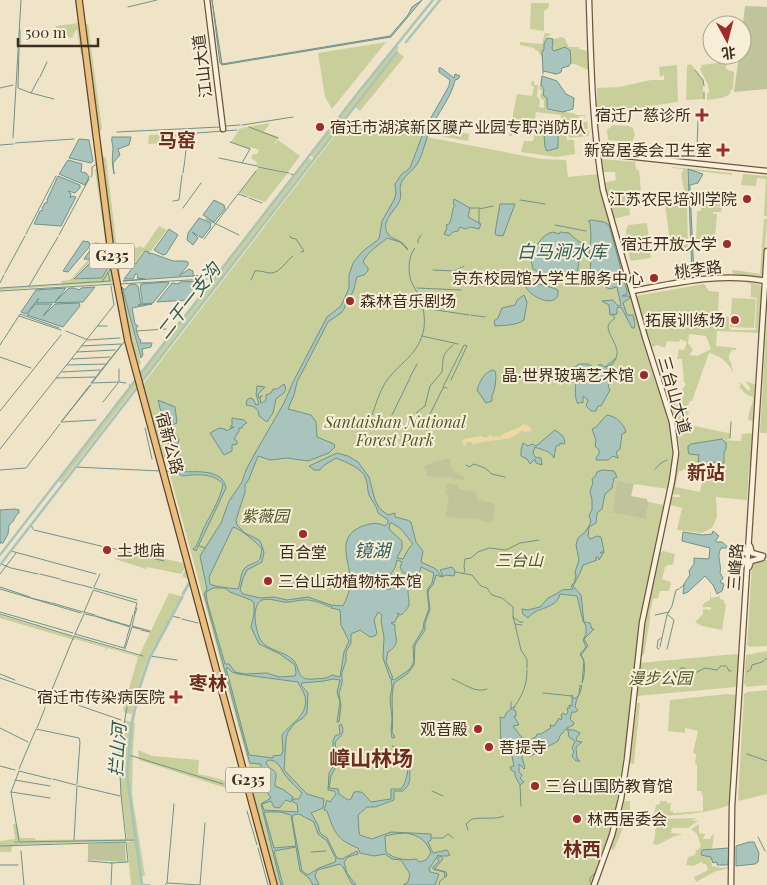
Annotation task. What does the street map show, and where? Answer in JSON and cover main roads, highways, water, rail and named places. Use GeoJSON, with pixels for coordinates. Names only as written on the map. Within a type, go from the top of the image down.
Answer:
{"type":"FeatureCollection","features":[{"type":"Feature","properties":{"kind":"highway","name":"宿新公路"},"geometry":{"type":"LineString","coordinates":[[80,0],[115,277],[128,341],[275,885]]}},
{"type":"Feature","properties":{"kind":"highway","name":"宿新公路"},"geometry":{"type":"LineString","coordinates":[[164,472],[275,885]]}},
{"type":"Feature","properties":{"kind":"main road","name":"江山大道"},"geometry":{"type":"LineString","coordinates":[[208,0],[223,129]]}},
{"type":"Feature","properties":{"kind":"main road","name":"三台山大道"},"geometry":{"type":"LineString","coordinates":[[589,0],[592,74],[599,153],[607,199],[645,337],[672,422],[676,442],[672,482],[642,623],[621,799],[612,835],[595,885]]}},
{"type":"Feature","properties":{"kind":"main road"},"geometry":{"type":"LineString","coordinates":[[599,153],[767,171]]}},
{"type":"Feature","properties":{"kind":"main road","name":"三峰路"},"geometry":{"type":"LineString","coordinates":[[732,885],[732,806],[767,251]]}},
{"type":"Feature","properties":{"kind":"main road","name":"三峰路"},"geometry":{"type":"LineString","coordinates":[[766,282],[767,274]]}},
{"type":"Feature","properties":{"kind":"main road","name":"桃李路"},"geometry":{"type":"LineString","coordinates":[[633,291],[718,277],[741,277],[766,282]]}},
{"type":"Feature","properties":{"kind":"main road"},"geometry":{"type":"LineString","coordinates":[[748,571],[745,560],[734,556],[745,553],[749,541]]}},
{"type":"Feature","properties":{"kind":"main road"},"geometry":{"type":"LineString","coordinates":[[748,571],[751,561],[763,557],[752,553],[749,541]]}},
{"type":"Feature","properties":{"kind":"water"},"geometry":{"type":"Polygon","coordinates":[[[212,0],[222,64],[390,36],[408,15],[412,7],[422,0],[391,37],[222,65],[220,63],[212,0]]]}},
{"type":"Feature","properties":{"kind":"water"},"geometry":{"type":"Polygon","coordinates":[[[547,38],[553,39],[552,49],[554,51],[565,47],[570,50],[571,62],[569,66],[562,68],[561,72],[557,74],[543,71],[542,51],[544,50],[547,38]]]}},
{"type":"Feature","properties":{"kind":"water","name":"镜湖"},"geometry":{"type":"Polygon","coordinates":[[[439,68],[454,78],[455,74],[460,76],[455,80],[448,98],[431,128],[419,160],[402,181],[399,203],[387,220],[386,229],[388,234],[400,242],[387,238],[367,255],[363,262],[368,271],[364,275],[357,277],[353,292],[347,299],[344,309],[328,322],[297,382],[288,409],[311,415],[316,422],[317,437],[334,444],[335,447],[329,453],[308,461],[287,458],[270,460],[258,456],[245,485],[245,492],[236,520],[237,525],[245,533],[259,540],[264,552],[262,562],[247,570],[243,578],[240,590],[243,594],[260,598],[274,597],[287,600],[308,597],[331,605],[329,607],[309,600],[287,602],[267,599],[258,603],[256,608],[256,627],[262,642],[292,659],[301,676],[308,679],[325,678],[332,675],[340,677],[344,652],[349,641],[341,625],[340,610],[331,608],[332,605],[343,606],[347,598],[350,576],[346,544],[349,537],[354,531],[363,526],[374,523],[385,526],[388,523],[388,520],[378,513],[369,495],[367,481],[358,469],[336,458],[320,470],[314,470],[309,466],[337,453],[348,456],[358,462],[369,477],[375,500],[380,509],[388,515],[395,513],[395,517],[411,522],[416,542],[423,551],[421,562],[436,569],[441,576],[443,576],[440,570],[452,567],[455,571],[454,576],[446,575],[442,577],[436,575],[428,594],[430,609],[425,623],[425,630],[415,645],[414,665],[407,674],[394,683],[392,695],[392,732],[394,738],[392,738],[391,731],[391,679],[394,680],[409,670],[414,662],[413,646],[423,629],[429,609],[427,590],[432,583],[434,573],[421,567],[420,571],[413,577],[403,573],[400,567],[402,562],[397,560],[395,568],[387,579],[386,588],[389,590],[399,580],[408,582],[409,585],[408,606],[401,615],[397,613],[399,616],[395,622],[391,623],[395,625],[396,643],[388,652],[386,662],[393,678],[390,678],[383,658],[382,615],[378,612],[374,620],[377,633],[375,636],[370,637],[360,630],[351,634],[351,643],[346,652],[346,661],[342,672],[342,683],[339,693],[341,705],[339,722],[337,722],[340,702],[337,692],[340,680],[333,679],[302,683],[301,685],[308,693],[307,713],[288,732],[284,770],[307,794],[324,799],[323,808],[311,813],[320,833],[327,838],[337,858],[342,859],[357,851],[358,854],[348,857],[344,862],[347,873],[356,885],[352,884],[340,864],[317,870],[315,876],[319,885],[313,885],[309,878],[300,871],[296,847],[274,851],[283,885],[281,885],[261,804],[271,798],[266,791],[260,764],[250,763],[249,760],[204,594],[207,589],[200,556],[221,523],[229,501],[242,482],[246,470],[284,403],[327,317],[341,306],[349,288],[349,275],[353,263],[363,251],[379,239],[382,221],[396,194],[395,184],[401,175],[410,168],[425,128],[449,86],[450,80],[439,72],[439,68]],[[390,523],[389,529],[402,541],[402,548],[397,558],[403,559],[413,544],[401,529],[390,523]],[[233,527],[209,577],[210,584],[238,589],[244,569],[260,559],[262,549],[240,530],[233,527]],[[213,588],[206,592],[225,664],[229,664],[235,672],[245,674],[267,673],[279,677],[295,676],[295,665],[280,654],[259,644],[251,627],[254,603],[225,588],[213,588]],[[226,668],[249,755],[273,758],[273,756],[281,755],[283,751],[282,735],[299,718],[306,703],[305,696],[298,682],[238,674],[226,668]],[[268,760],[266,763],[275,772],[275,786],[293,797],[291,802],[286,800],[279,808],[274,807],[271,801],[262,804],[264,810],[298,812],[297,804],[293,802],[293,799],[299,799],[302,793],[287,778],[279,765],[272,760],[268,760]],[[264,812],[274,848],[296,846],[291,815],[280,812],[264,812]],[[299,814],[293,815],[292,818],[302,871],[308,875],[319,868],[335,862],[336,859],[327,841],[318,834],[314,822],[299,814]]]}},
{"type":"Feature","properties":{"kind":"water"},"geometry":{"type":"Polygon","coordinates":[[[542,76],[557,81],[566,94],[574,98],[573,109],[563,112],[547,109],[547,98],[543,95],[544,89],[541,85],[542,76]]]}},
{"type":"Feature","properties":{"kind":"water"},"geometry":{"type":"Polygon","coordinates":[[[551,126],[558,130],[558,148],[547,151],[544,134],[551,126]]]}},
{"type":"Feature","properties":{"kind":"water"},"geometry":{"type":"Polygon","coordinates":[[[112,137],[131,137],[129,145],[118,149],[120,155],[113,163],[114,174],[112,162],[112,137]]]}},
{"type":"Feature","properties":{"kind":"water"},"geometry":{"type":"Polygon","coordinates":[[[79,139],[89,140],[93,161],[91,163],[69,158],[79,139]]]}},
{"type":"Feature","properties":{"kind":"water"},"geometry":{"type":"Polygon","coordinates":[[[68,160],[82,164],[81,172],[86,173],[89,177],[85,185],[59,174],[68,160]]]}},
{"type":"Feature","properties":{"kind":"water"},"geometry":{"type":"Polygon","coordinates":[[[688,169],[703,174],[698,183],[690,185],[694,275],[692,275],[688,169]]]}},
{"type":"Feature","properties":{"kind":"water"},"geometry":{"type":"Polygon","coordinates":[[[58,176],[80,185],[80,188],[75,193],[68,191],[71,194],[70,198],[72,196],[76,197],[61,226],[34,224],[45,203],[48,202],[47,200],[58,176]]]}},
{"type":"Feature","properties":{"kind":"water"},"geometry":{"type":"Polygon","coordinates":[[[454,199],[470,208],[468,217],[481,224],[479,229],[460,227],[458,231],[453,232],[449,236],[444,234],[455,205],[453,204],[454,199]]]}},
{"type":"Feature","properties":{"kind":"water"},"geometry":{"type":"Polygon","coordinates":[[[214,200],[224,205],[225,209],[214,222],[203,215],[214,200]]]}},
{"type":"Feature","properties":{"kind":"water"},"geometry":{"type":"Polygon","coordinates":[[[500,204],[515,204],[503,236],[496,235],[495,233],[500,204]]]}},
{"type":"Feature","properties":{"kind":"water"},"geometry":{"type":"Polygon","coordinates":[[[199,218],[211,223],[210,228],[202,238],[192,232],[198,238],[193,245],[187,240],[188,233],[199,218]]]}},
{"type":"Feature","properties":{"kind":"water"},"geometry":{"type":"Polygon","coordinates":[[[588,221],[604,222],[609,225],[627,291],[627,294],[622,296],[629,296],[630,298],[623,303],[627,315],[633,315],[634,328],[632,328],[621,307],[617,308],[617,314],[610,315],[609,305],[602,301],[613,300],[618,306],[621,305],[617,287],[609,289],[595,280],[590,274],[591,260],[589,252],[591,238],[590,223],[588,221]]]}},
{"type":"Feature","properties":{"kind":"water"},"geometry":{"type":"Polygon","coordinates":[[[169,229],[178,235],[166,254],[163,255],[154,250],[169,229]]]}},
{"type":"Feature","properties":{"kind":"water","name":"白马涧水库"},"geometry":{"type":"Polygon","coordinates":[[[553,232],[559,234],[560,232],[569,233],[579,242],[585,243],[580,253],[577,275],[564,276],[557,273],[547,276],[533,269],[530,256],[542,238],[553,232]]]}},
{"type":"Feature","properties":{"kind":"water"},"geometry":{"type":"Polygon","coordinates":[[[83,241],[89,242],[90,246],[68,272],[63,271],[83,241]]]}},
{"type":"Feature","properties":{"kind":"water"},"geometry":{"type":"Polygon","coordinates":[[[95,243],[104,244],[106,260],[84,259],[95,243]]]}},
{"type":"Feature","properties":{"kind":"water"},"geometry":{"type":"Polygon","coordinates":[[[145,251],[173,261],[188,262],[188,265],[179,276],[189,269],[193,271],[193,276],[123,281],[145,279],[137,278],[136,273],[133,279],[124,279],[145,251]]]}},
{"type":"Feature","properties":{"kind":"water"},"geometry":{"type":"Polygon","coordinates":[[[95,261],[107,263],[107,269],[102,278],[74,279],[88,265],[95,261]]]}},
{"type":"Feature","properties":{"kind":"water"},"geometry":{"type":"Polygon","coordinates":[[[202,281],[187,300],[157,302],[172,283],[202,281]]]}},
{"type":"Feature","properties":{"kind":"water"},"geometry":{"type":"Polygon","coordinates":[[[168,282],[153,303],[142,304],[141,284],[168,282]]]}},
{"type":"Feature","properties":{"kind":"water"},"geometry":{"type":"Polygon","coordinates":[[[527,283],[558,290],[557,296],[554,300],[543,300],[527,290],[525,285],[527,283]]]}},
{"type":"Feature","properties":{"kind":"water"},"geometry":{"type":"Polygon","coordinates":[[[135,284],[138,286],[141,304],[138,305],[152,304],[132,308],[135,324],[138,326],[136,329],[141,340],[140,343],[152,343],[151,347],[142,349],[143,355],[141,358],[122,287],[125,290],[129,285],[135,284]]]}},
{"type":"Feature","properties":{"kind":"water"},"geometry":{"type":"Polygon","coordinates":[[[95,287],[83,302],[36,303],[39,298],[26,314],[21,312],[36,290],[66,288],[55,302],[69,288],[79,290],[81,288],[95,287]]]}},
{"type":"Feature","properties":{"kind":"water"},"geometry":{"type":"Polygon","coordinates":[[[524,295],[527,302],[524,320],[514,324],[495,326],[494,321],[498,318],[502,308],[515,305],[517,300],[524,295]]]}},
{"type":"Feature","properties":{"kind":"water"},"geometry":{"type":"Polygon","coordinates":[[[79,303],[80,306],[63,327],[27,315],[35,304],[52,304],[43,316],[55,304],[79,303]]]}},
{"type":"Feature","properties":{"kind":"water"},"geometry":{"type":"Polygon","coordinates":[[[616,358],[613,364],[606,367],[612,378],[608,386],[610,390],[601,406],[598,406],[596,411],[591,411],[586,406],[588,400],[583,396],[583,403],[580,402],[578,404],[575,377],[572,376],[572,369],[579,364],[588,364],[595,368],[600,364],[605,367],[616,358]]]}},
{"type":"Feature","properties":{"kind":"water"},"geometry":{"type":"Polygon","coordinates":[[[492,370],[496,373],[495,387],[492,401],[486,403],[477,390],[482,378],[492,370]]]}},
{"type":"Feature","properties":{"kind":"water"},"geometry":{"type":"Polygon","coordinates":[[[284,384],[286,389],[276,399],[273,413],[267,422],[259,416],[256,409],[246,405],[247,400],[250,398],[253,399],[256,405],[259,404],[256,394],[257,386],[265,387],[258,394],[259,398],[263,395],[260,398],[261,403],[266,401],[266,395],[271,393],[273,389],[277,389],[284,384]]]}},
{"type":"Feature","properties":{"kind":"water"},"geometry":{"type":"Polygon","coordinates":[[[158,400],[175,407],[177,423],[172,425],[173,431],[179,439],[177,446],[172,448],[169,444],[158,400]]]}},
{"type":"Feature","properties":{"kind":"water"},"geometry":{"type":"Polygon","coordinates":[[[607,415],[619,421],[626,432],[622,434],[620,449],[616,452],[618,458],[613,456],[608,460],[596,460],[599,450],[595,446],[596,440],[592,429],[607,415]]]}},
{"type":"Feature","properties":{"kind":"water"},"geometry":{"type":"Polygon","coordinates":[[[232,418],[244,420],[247,423],[242,428],[239,428],[234,439],[237,441],[237,444],[232,445],[232,451],[224,455],[210,433],[219,428],[226,431],[234,427],[230,427],[232,425],[232,418]]]}},
{"type":"Feature","properties":{"kind":"water"},"geometry":{"type":"Polygon","coordinates":[[[555,430],[563,436],[565,442],[556,446],[554,458],[548,452],[535,447],[533,453],[535,457],[541,458],[542,465],[536,463],[535,459],[530,464],[527,459],[521,456],[523,443],[528,446],[532,444],[536,446],[555,430]]]}},
{"type":"Feature","properties":{"kind":"water"},"geometry":{"type":"Polygon","coordinates":[[[722,439],[726,443],[724,463],[714,462],[707,467],[705,463],[698,462],[699,455],[689,454],[688,446],[691,444],[722,439]]]}},
{"type":"Feature","properties":{"kind":"water"},"geometry":{"type":"Polygon","coordinates":[[[602,470],[614,471],[617,477],[613,479],[613,487],[605,494],[602,509],[597,513],[596,523],[589,527],[588,536],[590,539],[597,536],[601,537],[604,551],[600,553],[604,552],[599,560],[598,557],[595,558],[597,560],[583,565],[573,586],[581,595],[584,622],[590,623],[592,629],[594,629],[584,639],[588,646],[581,655],[583,659],[580,654],[586,647],[583,640],[586,634],[586,626],[583,621],[577,596],[560,594],[555,603],[536,611],[528,618],[523,614],[522,609],[528,610],[540,607],[548,598],[562,590],[573,589],[571,586],[574,583],[579,560],[576,545],[578,538],[586,531],[591,522],[589,515],[592,510],[590,491],[593,483],[592,479],[597,472],[602,470]]]}},
{"type":"Feature","properties":{"kind":"water"},"geometry":{"type":"Polygon","coordinates":[[[179,472],[207,472],[214,474],[220,477],[226,488],[196,551],[193,549],[198,543],[217,502],[223,484],[210,476],[182,476],[179,472]]]}},
{"type":"Feature","properties":{"kind":"water"},"geometry":{"type":"Polygon","coordinates":[[[0,510],[19,510],[19,513],[9,525],[8,534],[3,543],[0,543],[0,510]]]}},
{"type":"Feature","properties":{"kind":"water"},"geometry":{"type":"Polygon","coordinates":[[[713,531],[719,536],[716,542],[722,542],[729,548],[721,548],[719,554],[720,573],[723,578],[720,582],[724,584],[722,591],[717,594],[713,585],[705,576],[688,592],[683,594],[684,584],[690,575],[689,571],[694,564],[694,558],[709,559],[710,548],[682,541],[683,532],[703,535],[712,534],[713,531]]]}},
{"type":"Feature","properties":{"kind":"water"},"geometry":{"type":"Polygon","coordinates":[[[572,695],[574,699],[579,695],[575,707],[578,710],[572,712],[570,719],[574,723],[567,728],[580,733],[576,739],[582,742],[576,747],[577,759],[580,761],[576,761],[572,756],[574,752],[572,748],[575,741],[569,737],[568,730],[566,729],[558,741],[531,756],[524,749],[522,750],[525,768],[519,764],[519,772],[522,775],[520,778],[524,782],[520,785],[515,772],[510,767],[514,766],[511,751],[501,746],[500,717],[504,718],[507,712],[515,706],[513,710],[516,711],[516,716],[514,716],[519,725],[513,726],[522,738],[531,739],[551,728],[550,725],[554,726],[559,718],[561,720],[561,715],[563,713],[566,715],[568,712],[567,708],[570,708],[569,705],[572,706],[572,695]]]}},
{"type":"Feature","properties":{"kind":"water"},"geometry":{"type":"Polygon","coordinates":[[[341,724],[343,732],[335,742],[338,763],[331,776],[329,788],[338,789],[339,794],[348,800],[351,799],[354,792],[364,794],[371,802],[391,799],[391,789],[401,789],[403,787],[408,770],[406,757],[392,746],[400,749],[408,756],[410,781],[408,785],[403,791],[394,791],[394,800],[375,807],[367,807],[358,815],[359,832],[360,835],[372,839],[391,832],[431,834],[431,840],[428,842],[433,853],[447,850],[450,855],[441,856],[443,859],[435,868],[446,872],[447,876],[445,877],[444,872],[433,869],[439,861],[437,857],[429,869],[430,872],[439,874],[435,885],[403,885],[408,882],[410,874],[401,860],[392,859],[385,854],[374,856],[360,853],[358,848],[345,842],[334,830],[327,811],[324,810],[327,800],[330,802],[336,794],[334,791],[328,790],[329,773],[336,762],[333,741],[335,736],[340,734],[339,725],[341,724]],[[411,834],[385,836],[386,852],[400,859],[416,859],[420,862],[426,860],[431,853],[427,845],[422,839],[411,834]]]}},
{"type":"Feature","properties":{"kind":"water"},"geometry":{"type":"Polygon","coordinates":[[[754,842],[759,853],[758,862],[736,866],[736,846],[754,842]]]}},
{"type":"Feature","properties":{"kind":"water"},"geometry":{"type":"Polygon","coordinates":[[[729,848],[728,865],[717,865],[717,862],[713,863],[711,857],[701,855],[702,850],[729,848]]]}},
{"type":"Feature","properties":{"kind":"waterway"},"geometry":{"type":"LineString","coordinates":[[13,138],[21,0]]}},
{"type":"Feature","properties":{"kind":"waterway"},"geometry":{"type":"LineString","coordinates":[[128,7],[157,0]]}},
{"type":"Feature","properties":{"kind":"waterway"},"geometry":{"type":"LineString","coordinates":[[0,555],[357,94],[433,0]]}},
{"type":"Feature","properties":{"kind":"waterway","name":"二干一支沟"},"geometry":{"type":"LineString","coordinates":[[406,42],[440,0]]}},
{"type":"Feature","properties":{"kind":"waterway"},"geometry":{"type":"LineString","coordinates":[[20,30],[20,46]]}},
{"type":"Feature","properties":{"kind":"waterway"},"geometry":{"type":"LineString","coordinates":[[19,48],[18,88],[31,93],[39,78]]}},
{"type":"Feature","properties":{"kind":"waterway","name":"二干一支沟"},"geometry":{"type":"LineString","coordinates":[[0,565],[397,52]]}},
{"type":"Feature","properties":{"kind":"waterway"},"geometry":{"type":"LineString","coordinates":[[40,77],[47,62]]}},
{"type":"Feature","properties":{"kind":"waterway"},"geometry":{"type":"LineString","coordinates":[[695,70],[703,80],[704,86]]}},
{"type":"Feature","properties":{"kind":"waterway"},"geometry":{"type":"LineString","coordinates":[[0,88],[13,85]]}},
{"type":"Feature","properties":{"kind":"waterway"},"geometry":{"type":"LineString","coordinates":[[704,92],[704,99]]}},
{"type":"Feature","properties":{"kind":"waterway"},"geometry":{"type":"LineString","coordinates":[[31,93],[54,99]]}},
{"type":"Feature","properties":{"kind":"waterway"},"geometry":{"type":"LineString","coordinates":[[242,125],[293,117]]}},
{"type":"Feature","properties":{"kind":"waterway"},"geometry":{"type":"LineString","coordinates":[[694,156],[697,146],[698,121]]}},
{"type":"Feature","properties":{"kind":"waterway"},"geometry":{"type":"LineString","coordinates":[[226,126],[240,125]]}},
{"type":"Feature","properties":{"kind":"waterway"},"geometry":{"type":"LineString","coordinates":[[117,132],[220,127]]}},
{"type":"Feature","properties":{"kind":"waterway"},"geometry":{"type":"LineString","coordinates":[[249,127],[278,138]]}},
{"type":"Feature","properties":{"kind":"waterway"},"geometry":{"type":"LineString","coordinates":[[185,158],[186,150],[197,133],[237,130]]}},
{"type":"Feature","properties":{"kind":"waterway"},"geometry":{"type":"LineString","coordinates":[[15,143],[74,139]]}},
{"type":"Feature","properties":{"kind":"waterway"},"geometry":{"type":"LineString","coordinates":[[230,142],[250,149],[242,163]]}},
{"type":"Feature","properties":{"kind":"waterway"},"geometry":{"type":"LineString","coordinates":[[0,145],[13,144]]}},
{"type":"Feature","properties":{"kind":"waterway"},"geometry":{"type":"LineString","coordinates":[[219,158],[257,166]]}},
{"type":"Feature","properties":{"kind":"waterway"},"geometry":{"type":"LineString","coordinates":[[183,173],[185,159]]}},
{"type":"Feature","properties":{"kind":"waterway"},"geometry":{"type":"LineString","coordinates":[[91,177],[92,167],[97,164]]}},
{"type":"Feature","properties":{"kind":"waterway"},"geometry":{"type":"LineString","coordinates":[[258,167],[289,173]]}},
{"type":"Feature","properties":{"kind":"waterway"},"geometry":{"type":"LineString","coordinates":[[239,193],[256,171]]}},
{"type":"Feature","properties":{"kind":"waterway"},"geometry":{"type":"LineString","coordinates":[[173,201],[179,200],[182,175]]}},
{"type":"Feature","properties":{"kind":"waterway"},"geometry":{"type":"LineString","coordinates":[[26,234],[56,176]]}},
{"type":"Feature","properties":{"kind":"waterway"},"geometry":{"type":"LineString","coordinates":[[59,235],[89,179]]}},
{"type":"Feature","properties":{"kind":"waterway"},"geometry":{"type":"LineString","coordinates":[[183,208],[201,183]]}},
{"type":"Feature","properties":{"kind":"waterway"},"geometry":{"type":"LineString","coordinates":[[204,239],[238,194],[247,197]]}},
{"type":"Feature","properties":{"kind":"waterway"},"geometry":{"type":"LineString","coordinates":[[249,198],[262,203]]}},
{"type":"Feature","properties":{"kind":"waterway"},"geometry":{"type":"LineString","coordinates":[[520,200],[545,204]]}},
{"type":"Feature","properties":{"kind":"waterway"},"geometry":{"type":"LineString","coordinates":[[479,224],[479,209],[493,206]]}},
{"type":"Feature","properties":{"kind":"waterway"},"geometry":{"type":"LineString","coordinates":[[470,208],[480,208]]}},
{"type":"Feature","properties":{"kind":"waterway"},"geometry":{"type":"LineString","coordinates":[[206,219],[239,235]]}},
{"type":"Feature","properties":{"kind":"waterway"},"geometry":{"type":"LineString","coordinates":[[555,225],[586,231]]}},
{"type":"Feature","properties":{"kind":"waterway"},"geometry":{"type":"LineString","coordinates":[[418,243],[421,235]]}},
{"type":"Feature","properties":{"kind":"waterway"},"geometry":{"type":"LineString","coordinates":[[5,273],[25,236]]}},
{"type":"Feature","properties":{"kind":"waterway"},"geometry":{"type":"LineString","coordinates":[[290,236],[296,239],[304,251],[301,252]]}},
{"type":"Feature","properties":{"kind":"waterway"},"geometry":{"type":"LineString","coordinates":[[29,286],[58,237]]}},
{"type":"Feature","properties":{"kind":"waterway"},"geometry":{"type":"LineString","coordinates":[[372,415],[385,383],[418,346],[424,328],[423,308],[409,273],[410,259],[415,248]]}},
{"type":"Feature","properties":{"kind":"waterway"},"geometry":{"type":"LineString","coordinates":[[251,280],[255,271],[274,272],[280,269],[293,256]]}},
{"type":"Feature","properties":{"kind":"waterway"},"geometry":{"type":"LineString","coordinates":[[433,270],[454,271],[464,266]]}},
{"type":"Feature","properties":{"kind":"waterway"},"geometry":{"type":"LineString","coordinates":[[102,282],[111,268]]}},
{"type":"Feature","properties":{"kind":"waterway"},"geometry":{"type":"LineString","coordinates":[[108,273],[110,281]]}},
{"type":"Feature","properties":{"kind":"waterway"},"geometry":{"type":"LineString","coordinates":[[0,283],[4,275]]}},
{"type":"Feature","properties":{"kind":"waterway"},"geometry":{"type":"LineString","coordinates":[[119,284],[207,279]]}},
{"type":"Feature","properties":{"kind":"waterway"},"geometry":{"type":"LineString","coordinates":[[209,279],[213,280]]}},
{"type":"Feature","properties":{"kind":"waterway"},"geometry":{"type":"LineString","coordinates":[[0,288],[110,281]]}},
{"type":"Feature","properties":{"kind":"waterway"},"geometry":{"type":"LineString","coordinates":[[0,291],[115,284]]}},
{"type":"Feature","properties":{"kind":"waterway"},"geometry":{"type":"LineString","coordinates":[[0,449],[114,305],[111,286]]}},
{"type":"Feature","properties":{"kind":"waterway"},"geometry":{"type":"LineString","coordinates":[[417,288],[461,290]]}},
{"type":"Feature","properties":{"kind":"waterway"},"geometry":{"type":"LineString","coordinates":[[423,308],[469,315]]}},
{"type":"Feature","properties":{"kind":"waterway"},"geometry":{"type":"LineString","coordinates":[[4,339],[20,314],[59,328]]}},
{"type":"Feature","properties":{"kind":"waterway"},"geometry":{"type":"LineString","coordinates":[[612,314],[615,318],[608,327],[617,349],[616,358]]}},
{"type":"Feature","properties":{"kind":"waterway"},"geometry":{"type":"LineString","coordinates":[[471,315],[484,317]]}},
{"type":"Feature","properties":{"kind":"waterway"},"geometry":{"type":"LineString","coordinates":[[19,316],[61,330]]}},
{"type":"Feature","properties":{"kind":"waterway"},"geometry":{"type":"LineString","coordinates":[[98,326],[107,326]]}},
{"type":"Feature","properties":{"kind":"waterway"},"geometry":{"type":"LineString","coordinates":[[137,331],[166,329]]}},
{"type":"Feature","properties":{"kind":"waterway"},"geometry":{"type":"LineString","coordinates":[[66,331],[88,340],[120,338]]}},
{"type":"Feature","properties":{"kind":"waterway"},"geometry":{"type":"LineString","coordinates":[[0,411],[61,335]]}},
{"type":"Feature","properties":{"kind":"waterway"},"geometry":{"type":"LineString","coordinates":[[422,336],[458,344]]}},
{"type":"Feature","properties":{"kind":"waterway"},"geometry":{"type":"LineString","coordinates":[[0,345],[3,340]]}},
{"type":"Feature","properties":{"kind":"waterway"},"geometry":{"type":"LineString","coordinates":[[92,383],[124,342]]}},
{"type":"Feature","properties":{"kind":"waterway"},"geometry":{"type":"LineString","coordinates":[[82,346],[121,344]]}},
{"type":"Feature","properties":{"kind":"waterway"},"geometry":{"type":"LineString","coordinates":[[91,383],[122,344]]}},
{"type":"Feature","properties":{"kind":"waterway"},"geometry":{"type":"LineString","coordinates":[[416,421],[417,412],[425,406],[430,386],[442,372],[444,355],[453,345]]}},
{"type":"Feature","properties":{"kind":"waterway"},"geometry":{"type":"LineString","coordinates":[[447,388],[443,387],[464,345],[467,346],[451,380]]}},
{"type":"Feature","properties":{"kind":"waterway"},"geometry":{"type":"LineString","coordinates":[[77,352],[115,350]]}},
{"type":"Feature","properties":{"kind":"waterway"},"geometry":{"type":"LineString","coordinates":[[0,357],[31,368]]}},
{"type":"Feature","properties":{"kind":"waterway"},"geometry":{"type":"LineString","coordinates":[[72,359],[110,357]]}},
{"type":"Feature","properties":{"kind":"waterway"},"geometry":{"type":"LineString","coordinates":[[67,365],[105,364]]}},
{"type":"Feature","properties":{"kind":"waterway"},"geometry":{"type":"LineString","coordinates":[[410,377],[417,364]]}},
{"type":"Feature","properties":{"kind":"waterway"},"geometry":{"type":"LineString","coordinates":[[119,369],[119,381]]}},
{"type":"Feature","properties":{"kind":"waterway"},"geometry":{"type":"LineString","coordinates":[[62,372],[100,370]]}},
{"type":"Feature","properties":{"kind":"waterway"},"geometry":{"type":"LineString","coordinates":[[56,378],[95,377]]}},
{"type":"Feature","properties":{"kind":"waterway"},"geometry":{"type":"LineString","coordinates":[[392,415],[410,378]]}},
{"type":"Feature","properties":{"kind":"waterway"},"geometry":{"type":"LineString","coordinates":[[92,383],[126,383]]}},
{"type":"Feature","properties":{"kind":"waterway"},"geometry":{"type":"LineString","coordinates":[[103,402],[118,383]]}},
{"type":"Feature","properties":{"kind":"waterway"},"geometry":{"type":"LineString","coordinates":[[90,385],[61,422],[96,420]]}},
{"type":"Feature","properties":{"kind":"waterway"},"geometry":{"type":"LineString","coordinates":[[62,421],[91,385]]}},
{"type":"Feature","properties":{"kind":"waterway"},"geometry":{"type":"LineString","coordinates":[[425,424],[443,388]]}},
{"type":"Feature","properties":{"kind":"waterway"},"geometry":{"type":"LineString","coordinates":[[730,438],[731,422]]}},
{"type":"Feature","properties":{"kind":"waterway"},"geometry":{"type":"LineString","coordinates":[[0,470],[26,468],[60,424]]}},
{"type":"Feature","properties":{"kind":"waterway"},"geometry":{"type":"LineString","coordinates":[[145,428],[152,459]]}},
{"type":"Feature","properties":{"kind":"waterway"},"geometry":{"type":"LineString","coordinates":[[655,469],[667,460]]}},
{"type":"Feature","properties":{"kind":"waterway"},"geometry":{"type":"LineString","coordinates":[[466,465],[469,467],[474,464],[485,468],[492,474],[505,477]]}},
{"type":"Feature","properties":{"kind":"waterway"},"geometry":{"type":"LineString","coordinates":[[75,467],[161,471]]}},
{"type":"Feature","properties":{"kind":"waterway"},"geometry":{"type":"LineString","coordinates":[[165,471],[179,473]]}},
{"type":"Feature","properties":{"kind":"waterway","name":"二干一支沟"},"geometry":{"type":"LineString","coordinates":[[31,525],[33,529]]}},
{"type":"Feature","properties":{"kind":"waterway"},"geometry":{"type":"LineString","coordinates":[[34,530],[109,548]]}},
{"type":"Feature","properties":{"kind":"waterway"},"geometry":{"type":"LineString","coordinates":[[463,574],[465,571],[465,559],[471,558],[478,552],[489,548],[506,550],[520,543],[539,540]]}},
{"type":"Feature","properties":{"kind":"waterway"},"geometry":{"type":"LineString","coordinates":[[199,546],[205,548]]}},
{"type":"Feature","properties":{"kind":"waterway"},"geometry":{"type":"LineString","coordinates":[[111,548],[164,561]]}},
{"type":"Feature","properties":{"kind":"waterway"},"geometry":{"type":"LineString","coordinates":[[11,551],[96,574]]}},
{"type":"Feature","properties":{"kind":"waterway"},"geometry":{"type":"LineString","coordinates":[[0,574],[16,553]]}},
{"type":"Feature","properties":{"kind":"waterway"},"geometry":{"type":"LineString","coordinates":[[1,564],[38,574]]}},
{"type":"Feature","properties":{"kind":"waterway"},"geometry":{"type":"LineString","coordinates":[[455,572],[472,575],[492,595],[502,598],[513,607],[513,617],[523,622]]}},
{"type":"Feature","properties":{"kind":"waterway"},"geometry":{"type":"LineString","coordinates":[[40,574],[60,579]]}},
{"type":"Feature","properties":{"kind":"waterway"},"geometry":{"type":"LineString","coordinates":[[94,587],[100,574]]}},
{"type":"Feature","properties":{"kind":"waterway"},"geometry":{"type":"LineString","coordinates":[[61,580],[81,585]]}},
{"type":"Feature","properties":{"kind":"waterway","name":"拦山河"},"geometry":{"type":"LineString","coordinates":[[183,594],[191,580]]}},
{"type":"Feature","properties":{"kind":"waterway"},"geometry":{"type":"LineString","coordinates":[[82,585],[92,588]]}},
{"type":"Feature","properties":{"kind":"waterway"},"geometry":{"type":"LineString","coordinates":[[680,588],[684,585]]}},
{"type":"Feature","properties":{"kind":"waterway"},"geometry":{"type":"LineString","coordinates":[[0,587],[30,597]]}},
{"type":"Feature","properties":{"kind":"waterway"},"geometry":{"type":"LineString","coordinates":[[94,588],[137,600]]}},
{"type":"Feature","properties":{"kind":"waterway"},"geometry":{"type":"LineString","coordinates":[[0,589],[81,613]]}},
{"type":"Feature","properties":{"kind":"waterway"},"geometry":{"type":"LineString","coordinates":[[660,647],[667,615],[672,606],[676,590],[679,589]]}},
{"type":"Feature","properties":{"kind":"waterway"},"geometry":{"type":"LineString","coordinates":[[93,590],[137,603],[134,614]]}},
{"type":"Feature","properties":{"kind":"waterway"},"geometry":{"type":"LineString","coordinates":[[84,612],[93,591]]}},
{"type":"Feature","properties":{"kind":"waterway","name":"拦山河"},"geometry":{"type":"LineString","coordinates":[[142,885],[127,775],[132,722],[140,686],[149,659],[182,597]]}},
{"type":"Feature","properties":{"kind":"waterway"},"geometry":{"type":"LineString","coordinates":[[31,598],[51,603]]}},
{"type":"Feature","properties":{"kind":"waterway"},"geometry":{"type":"LineString","coordinates":[[52,603],[83,612]]}},
{"type":"Feature","properties":{"kind":"waterway"},"geometry":{"type":"LineString","coordinates":[[134,617],[137,608]]}},
{"type":"Feature","properties":{"kind":"waterway"},"geometry":{"type":"LineString","coordinates":[[0,612],[73,633]]}},
{"type":"Feature","properties":{"kind":"waterway"},"geometry":{"type":"LineString","coordinates":[[84,612],[95,615]]}},
{"type":"Feature","properties":{"kind":"waterway"},"geometry":{"type":"LineString","coordinates":[[655,615],[669,612]]}},
{"type":"Feature","properties":{"kind":"waterway"},"geometry":{"type":"LineString","coordinates":[[0,614],[72,636]]}},
{"type":"Feature","properties":{"kind":"waterway"},"geometry":{"type":"LineString","coordinates":[[75,634],[84,614]]}},
{"type":"Feature","properties":{"kind":"waterway"},"geometry":{"type":"LineString","coordinates":[[85,614],[94,616]]}},
{"type":"Feature","properties":{"kind":"waterway"},"geometry":{"type":"LineString","coordinates":[[96,616],[130,626],[133,615]]}},
{"type":"Feature","properties":{"kind":"waterway"},"geometry":{"type":"LineString","coordinates":[[667,649],[674,620],[668,615]]}},
{"type":"Feature","properties":{"kind":"waterway"},"geometry":{"type":"LineString","coordinates":[[95,616],[113,622]]}},
{"type":"Feature","properties":{"kind":"waterway"},"geometry":{"type":"LineString","coordinates":[[172,616],[180,618]]}},
{"type":"Feature","properties":{"kind":"waterway"},"geometry":{"type":"LineString","coordinates":[[513,617],[515,624],[522,625]]}},
{"type":"Feature","properties":{"kind":"waterway"},"geometry":{"type":"LineString","coordinates":[[134,618],[132,626],[150,631]]}},
{"type":"Feature","properties":{"kind":"waterway"},"geometry":{"type":"LineString","coordinates":[[182,619],[198,623]]}},
{"type":"Feature","properties":{"kind":"waterway"},"geometry":{"type":"LineString","coordinates":[[114,622],[130,627]]}},
{"type":"Feature","properties":{"kind":"waterway"},"geometry":{"type":"LineString","coordinates":[[515,624],[521,650],[527,659],[527,668]]}},
{"type":"Feature","properties":{"kind":"waterway"},"geometry":{"type":"LineString","coordinates":[[127,637],[130,627]]}},
{"type":"Feature","properties":{"kind":"waterway"},"geometry":{"type":"LineString","coordinates":[[125,649],[132,627],[140,629]]}},
{"type":"Feature","properties":{"kind":"waterway"},"geometry":{"type":"LineString","coordinates":[[141,630],[150,632]]}},
{"type":"Feature","properties":{"kind":"waterway"},"geometry":{"type":"LineString","coordinates":[[75,634],[124,648],[127,638]]}},
{"type":"Feature","properties":{"kind":"waterway"},"geometry":{"type":"LineString","coordinates":[[74,636],[143,656]]}},
{"type":"Feature","properties":{"kind":"waterway"},"geometry":{"type":"LineString","coordinates":[[51,692],[74,636]]}},
{"type":"Feature","properties":{"kind":"waterway"},"geometry":{"type":"LineString","coordinates":[[659,649],[657,648],[658,640],[661,638]]}},
{"type":"Feature","properties":{"kind":"waterway"},"geometry":{"type":"LineString","coordinates":[[150,656],[177,660]]}},
{"type":"Feature","properties":{"kind":"waterway"},"geometry":{"type":"LineString","coordinates":[[747,672],[751,669],[752,665],[762,662],[767,658]]}},
{"type":"Feature","properties":{"kind":"waterway"},"geometry":{"type":"LineString","coordinates":[[697,672],[705,668],[717,670],[721,666]]}},
{"type":"Feature","properties":{"kind":"waterway"},"geometry":{"type":"LineString","coordinates":[[727,667],[731,671]]}},
{"type":"Feature","properties":{"kind":"waterway"},"geometry":{"type":"LineString","coordinates":[[672,671],[677,672],[681,668],[685,668]]}},
{"type":"Feature","properties":{"kind":"waterway"},"geometry":{"type":"LineString","coordinates":[[515,706],[524,689],[527,670]]}},
{"type":"Feature","properties":{"kind":"waterway"},"geometry":{"type":"LineString","coordinates":[[0,674],[15,680]]}},
{"type":"Feature","properties":{"kind":"waterway"},"geometry":{"type":"LineString","coordinates":[[0,678],[121,720]]}},
{"type":"Feature","properties":{"kind":"waterway"},"geometry":{"type":"LineString","coordinates":[[452,679],[473,689],[487,689]]}},
{"type":"Feature","properties":{"kind":"waterway"},"geometry":{"type":"LineString","coordinates":[[543,693],[572,696]]}},
{"type":"Feature","properties":{"kind":"waterway"},"geometry":{"type":"LineString","coordinates":[[45,706],[50,696]]}},
{"type":"Feature","properties":{"kind":"waterway"},"geometry":{"type":"LineString","coordinates":[[511,702],[511,709]]}},
{"type":"Feature","properties":{"kind":"waterway"},"geometry":{"type":"LineString","coordinates":[[126,840],[119,753],[127,707]]}},
{"type":"Feature","properties":{"kind":"waterway"},"geometry":{"type":"LineString","coordinates":[[37,728],[45,708]]}},
{"type":"Feature","properties":{"kind":"waterway"},"geometry":{"type":"LineString","coordinates":[[0,728],[28,742]]}},
{"type":"Feature","properties":{"kind":"waterway"},"geometry":{"type":"LineString","coordinates":[[19,769],[36,729],[79,738],[77,784]]}},
{"type":"Feature","properties":{"kind":"waterway"},"geometry":{"type":"LineString","coordinates":[[747,754],[767,761]]}},
{"type":"Feature","properties":{"kind":"waterway"},"geometry":{"type":"LineString","coordinates":[[129,755],[223,784]]}},
{"type":"Feature","properties":{"kind":"waterway"},"geometry":{"type":"LineString","coordinates":[[0,766],[15,770]]}},
{"type":"Feature","properties":{"kind":"waterway"},"geometry":{"type":"LineString","coordinates":[[19,841],[11,792],[19,771],[51,779]]}},
{"type":"Feature","properties":{"kind":"waterway"},"geometry":{"type":"LineString","coordinates":[[53,779],[76,785]]}},
{"type":"Feature","properties":{"kind":"waterway"},"geometry":{"type":"LineString","coordinates":[[15,780],[50,786]]}},
{"type":"Feature","properties":{"kind":"waterway"},"geometry":{"type":"LineString","coordinates":[[520,785],[521,806]]}},
{"type":"Feature","properties":{"kind":"waterway"},"geometry":{"type":"LineString","coordinates":[[74,840],[77,786]]}},
{"type":"Feature","properties":{"kind":"waterway"},"geometry":{"type":"LineString","coordinates":[[78,786],[120,796]]}},
{"type":"Feature","properties":{"kind":"waterway"},"geometry":{"type":"LineString","coordinates":[[432,791],[443,796]]}},
{"type":"Feature","properties":{"kind":"waterway"},"geometry":{"type":"LineString","coordinates":[[11,792],[50,798]]}},
{"type":"Feature","properties":{"kind":"waterway"},"geometry":{"type":"LineString","coordinates":[[167,883],[174,804]]}},
{"type":"Feature","properties":{"kind":"waterway"},"geometry":{"type":"LineString","coordinates":[[247,811],[257,845]]}},
{"type":"Feature","properties":{"kind":"waterway"},"geometry":{"type":"LineString","coordinates":[[468,830],[466,824],[472,819],[504,816]]}},
{"type":"Feature","properties":{"kind":"waterway"},"geometry":{"type":"LineString","coordinates":[[200,885],[205,823]]}},
{"type":"Feature","properties":{"kind":"waterway"},"geometry":{"type":"LineString","coordinates":[[432,838],[443,838],[448,834],[453,838]]}},
{"type":"Feature","properties":{"kind":"waterway"},"geometry":{"type":"LineString","coordinates":[[758,837],[765,851]]}},
{"type":"Feature","properties":{"kind":"waterway"},"geometry":{"type":"LineString","coordinates":[[19,842],[137,840]]}},
{"type":"Feature","properties":{"kind":"waterway"},"geometry":{"type":"LineString","coordinates":[[0,846],[126,842],[128,862],[111,863]]}},
{"type":"Feature","properties":{"kind":"waterway"},"geometry":{"type":"LineString","coordinates":[[258,848],[268,885]]}},
{"type":"Feature","properties":{"kind":"waterway"},"geometry":{"type":"LineString","coordinates":[[21,851],[24,885]]}},
{"type":"Feature","properties":{"kind":"waterway"},"geometry":{"type":"LineString","coordinates":[[311,852],[326,851]]}},
{"type":"Feature","properties":{"kind":"waterway"},"geometry":{"type":"LineString","coordinates":[[88,861],[112,863],[111,885]]}},
{"type":"Feature","properties":{"kind":"waterway"},"geometry":{"type":"LineString","coordinates":[[0,865],[18,865]]}},
{"type":"Feature","properties":{"kind":"waterway"},"geometry":{"type":"LineString","coordinates":[[590,882],[590,878],[597,871]]}},
{"type":"Feature","properties":{"kind":"waterway"},"geometry":{"type":"LineString","coordinates":[[439,885],[440,881],[445,877]]}},
{"type":"Feature","properties":{"kind":"waterway"},"geometry":{"type":"LineString","coordinates":[[165,885],[167,883],[200,885]]}},
{"type":"Feature","properties":{"kind":"waterway"},"geometry":{"type":"LineString","coordinates":[[142,885],[150,885]]}},
{"type":"Feature","properties":{"kind":"place","name":"宿迁广慈诊所"},"geometry":{"type":"Point","coordinates":[702,115]}},
{"type":"Feature","properties":{"kind":"place","name":"宿迁市湖滨新区膜产业园专职消防队"},"geometry":{"type":"Point","coordinates":[320,127]}},
{"type":"Feature","properties":{"kind":"place","name":"新窑居委会卫生室"},"geometry":{"type":"Point","coordinates":[723,150]}},
{"type":"Feature","properties":{"kind":"place","name":"江苏农民培训学院"},"geometry":{"type":"Point","coordinates":[747,199]}},
{"type":"Feature","properties":{"kind":"place","name":"宿迁开放大学"},"geometry":{"type":"Point","coordinates":[727,244]}},
{"type":"Feature","properties":{"kind":"place","name":"京东校园馆大学生服务中心"},"geometry":{"type":"Point","coordinates":[654,278]}},
{"type":"Feature","properties":{"kind":"place","name":"森林音乐剧场"},"geometry":{"type":"Point","coordinates":[350,301]}},
{"type":"Feature","properties":{"kind":"place","name":"拓展训练场"},"geometry":{"type":"Point","coordinates":[735,320]}},
{"type":"Feature","properties":{"kind":"place","name":"晶·世界玻璃艺术馆"},"geometry":{"type":"Point","coordinates":[644,375]}},
{"type":"Feature","properties":{"kind":"place","name":"百合堂"},"geometry":{"type":"Point","coordinates":[303,534]}},
{"type":"Feature","properties":{"kind":"place","name":"土地庙"},"geometry":{"type":"Point","coordinates":[107,550]}},
{"type":"Feature","properties":{"kind":"place","name":"三台山动植物标本馆"},"geometry":{"type":"Point","coordinates":[268,581]}},
{"type":"Feature","properties":{"kind":"place","name":"宿迁市传染病医院"},"geometry":{"type":"Point","coordinates":[176,697]}},
{"type":"Feature","properties":{"kind":"place","name":"观音殿"},"geometry":{"type":"Point","coordinates":[478,729]}},
{"type":"Feature","properties":{"kind":"place","name":"菩提寺"},"geometry":{"type":"Point","coordinates":[489,747]}},
{"type":"Feature","properties":{"kind":"place","name":"三台山国防教育馆"},"geometry":{"type":"Point","coordinates":[535,786]}},
{"type":"Feature","properties":{"kind":"place","name":"林西居委会"},"geometry":{"type":"Point","coordinates":[577,819]}},
{"type":"Feature","properties":{"kind":"district","name":"马窑"},"geometry":{"type":"Point","coordinates":[177,140]}},
{"type":"Feature","properties":{"kind":"district","name":"新站"},"geometry":{"type":"Point","coordinates":[706,472]}},
{"type":"Feature","properties":{"kind":"district","name":"枣林"},"geometry":{"type":"Point","coordinates":[208,683]}},
{"type":"Feature","properties":{"kind":"district","name":"嶂山林场"},"geometry":{"type":"Point","coordinates":[371,759]}},
{"type":"Feature","properties":{"kind":"district","name":"林西"},"geometry":{"type":"Point","coordinates":[582,849]}},
{"type":"Feature","properties":{"kind":"park label","name":"Santaishan National Forest Park"},"geometry":{"type":"Point","coordinates":[395,431]}},
{"type":"Feature","properties":{"kind":"park label","name":"紫薇园"},"geometry":{"type":"Point","coordinates":[265,516]}},
{"type":"Feature","properties":{"kind":"park label","name":"三台山"},"geometry":{"type":"Point","coordinates":[519,560]}},
{"type":"Feature","properties":{"kind":"park label","name":"漫步公园"},"geometry":{"type":"Point","coordinates":[660,678]}}]}
